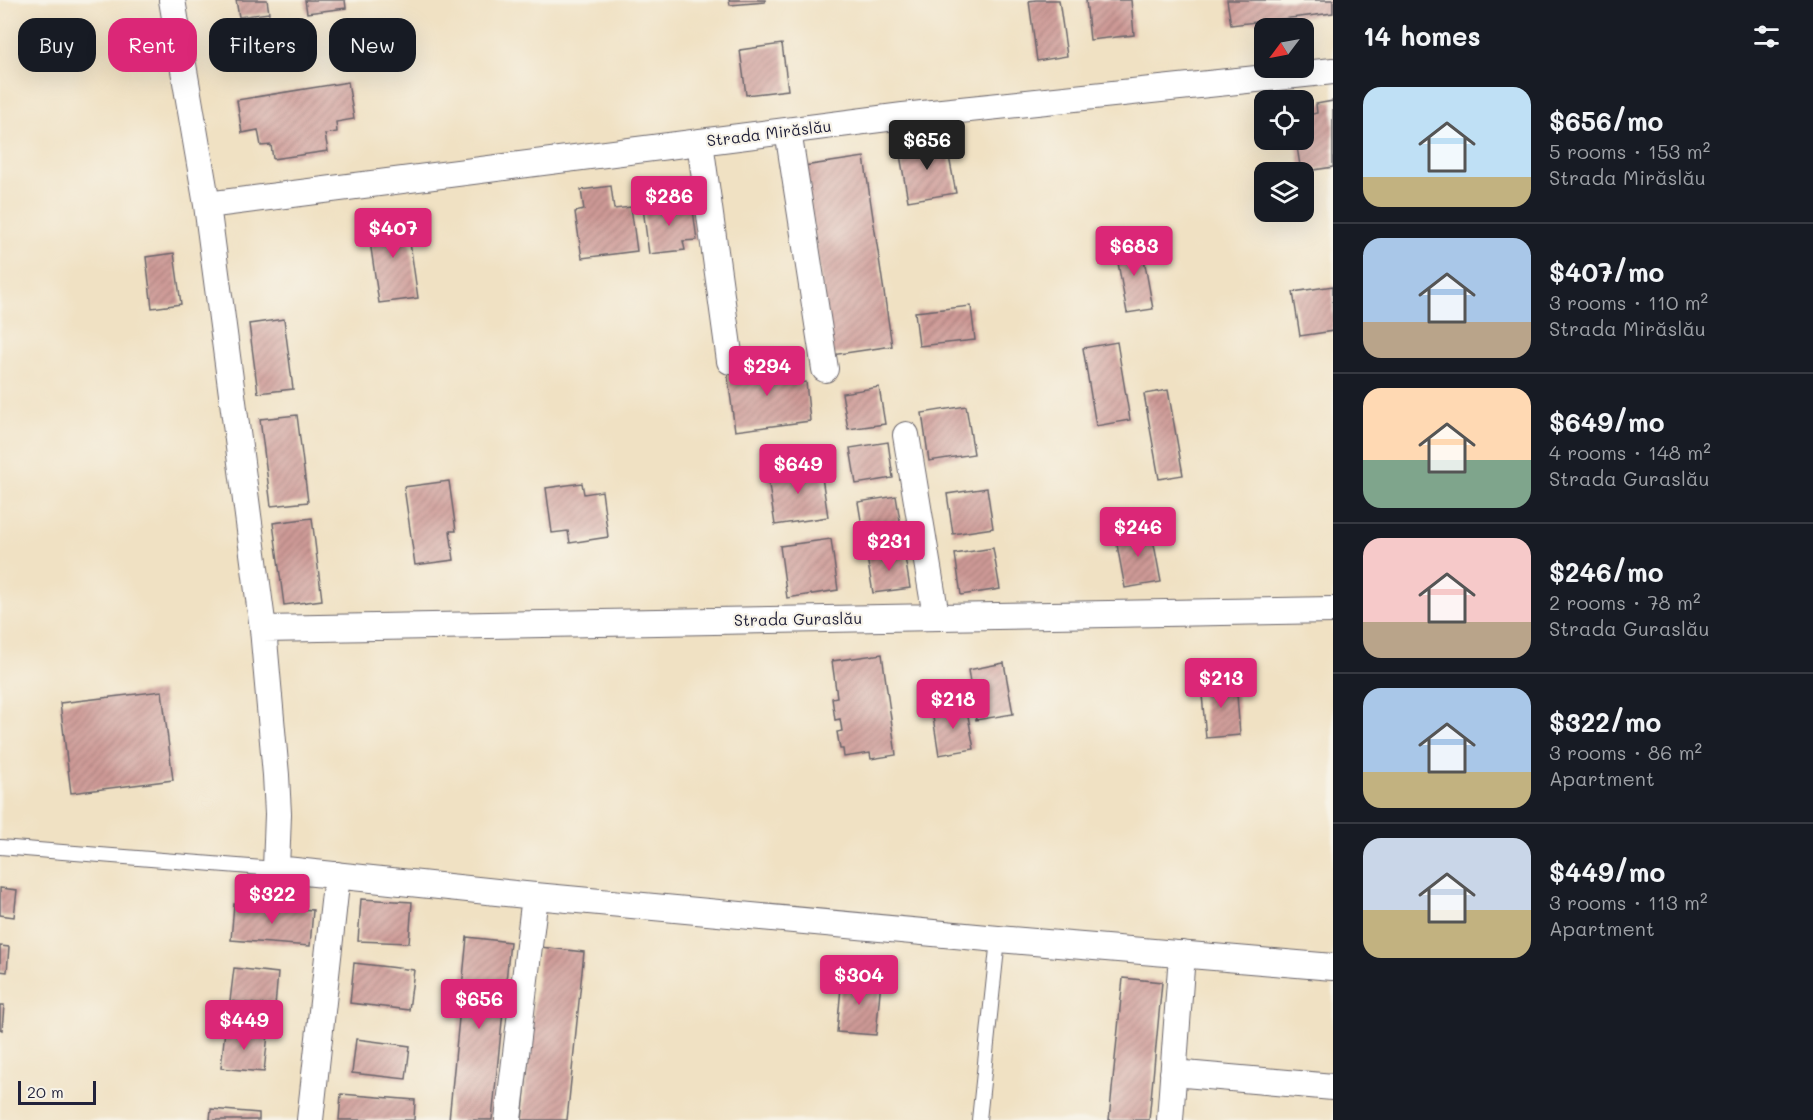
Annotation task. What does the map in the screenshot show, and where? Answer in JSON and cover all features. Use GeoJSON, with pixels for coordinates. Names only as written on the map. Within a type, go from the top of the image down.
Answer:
{"type":"FeatureCollection","features":[{"type":"Feature","properties":{"kind":"street"},"geometry":{"type":"LineString","coordinates":[[172,0],[207,205],[263,629],[276,775],[278,814],[276,869],[535,896],[998,939],[1333,967]]}},
{"type":"Feature","properties":{"kind":"street","name":"Strada Mirăslău"},"geometry":{"type":"LineString","coordinates":[[207,205],[903,116],[1333,70]]}},
{"type":"Feature","properties":{"kind":"street"},"geometry":{"type":"LineString","coordinates":[[788,131],[825,369]]}},
{"type":"Feature","properties":{"kind":"street"},"geometry":{"type":"LineString","coordinates":[[700,142],[730,361]]}},
{"type":"Feature","properties":{"kind":"street"},"geometry":{"type":"LineString","coordinates":[[906,435],[936,616]]}},
{"type":"Feature","properties":{"kind":"street","name":"Strada Guraslău"},"geometry":{"type":"LineString","coordinates":[[263,629],[1333,610]]}},
{"type":"Feature","properties":{"kind":"street"},"geometry":{"type":"LineString","coordinates":[[310,1120],[337,875]]}},
{"type":"Feature","properties":{"kind":"street"},"geometry":{"type":"LineString","coordinates":[[508,1120],[535,896]]}},
{"type":"Feature","properties":{"kind":"street"},"geometry":{"type":"LineString","coordinates":[[1170,1120],[1182,954]]}},
{"type":"Feature","properties":{"kind":"street"},"geometry":{"type":"LineString","coordinates":[[1173,1073],[1333,1087]]}},
{"type":"Feature","properties":{"kind":"lane"},"geometry":{"type":"LineString","coordinates":[[0,847],[276,869]]}},
{"type":"Feature","properties":{"kind":"lane"},"geometry":{"type":"LineString","coordinates":[[979,1120],[998,939]]}},
{"type":"Feature","properties":{"kind":"building"},"geometry":{"type":"Polygon","coordinates":[[[236,0],[267,0],[269,13],[239,17],[236,0]]]}},
{"type":"Feature","properties":{"kind":"building"},"geometry":{"type":"Polygon","coordinates":[[[305,0],[345,0],[346,8],[307,13],[305,0]]]}},
{"type":"Feature","properties":{"kind":"building"},"geometry":{"type":"Polygon","coordinates":[[[729,0],[765,0],[765,2],[730,5],[729,0]]]}},
{"type":"Feature","properties":{"kind":"building"},"geometry":{"type":"Polygon","coordinates":[[[1059,0],[1067,56],[1037,61],[1029,1],[1059,0]]]}},
{"type":"Feature","properties":{"kind":"building"},"geometry":{"type":"Polygon","coordinates":[[[1086,0],[1131,0],[1134,35],[1090,40],[1086,0]]]}},
{"type":"Feature","properties":{"kind":"building"},"geometry":{"type":"Polygon","coordinates":[[[1227,0],[1333,0],[1333,13],[1290,18],[1254,18],[1254,22],[1231,25],[1227,0]]]}},
{"type":"Feature","properties":{"kind":"building"},"geometry":{"type":"Polygon","coordinates":[[[782,44],[788,90],[746,95],[740,50],[782,44]]]}},
{"type":"Feature","properties":{"kind":"building"},"geometry":{"type":"Polygon","coordinates":[[[348,82],[354,119],[336,122],[337,132],[325,134],[328,151],[273,159],[271,145],[261,146],[258,130],[242,133],[237,100],[348,82]]]}},
{"type":"Feature","properties":{"kind":"building"},"geometry":{"type":"Polygon","coordinates":[[[1333,101],[1333,167],[1314,170],[1314,162],[1299,162],[1298,150],[1314,150],[1316,104],[1333,101]]]}},
{"type":"Feature","properties":{"kind":"building"},"geometry":{"type":"Polygon","coordinates":[[[946,141],[956,193],[908,201],[899,149],[946,141]]]}},
{"type":"Feature","properties":{"kind":"building"},"geometry":{"type":"Polygon","coordinates":[[[864,157],[892,346],[832,355],[804,166],[864,157]]]}},
{"type":"Feature","properties":{"kind":"building"},"geometry":{"type":"Polygon","coordinates":[[[611,186],[614,209],[631,207],[637,251],[582,258],[575,212],[584,210],[581,190],[611,186]]]}},
{"type":"Feature","properties":{"kind":"building"},"geometry":{"type":"Polygon","coordinates":[[[692,202],[697,240],[683,241],[685,250],[649,254],[643,208],[692,202]]]}},
{"type":"Feature","properties":{"kind":"building"},"geometry":{"type":"Polygon","coordinates":[[[406,215],[418,298],[379,303],[367,221],[406,215]]]}},
{"type":"Feature","properties":{"kind":"building"},"geometry":{"type":"Polygon","coordinates":[[[1141,242],[1153,309],[1127,313],[1115,246],[1141,242]]]}},
{"type":"Feature","properties":{"kind":"building"},"geometry":{"type":"Polygon","coordinates":[[[174,253],[181,304],[152,308],[146,257],[174,253]]]}},
{"type":"Feature","properties":{"kind":"building"},"geometry":{"type":"Polygon","coordinates":[[[1333,286],[1333,331],[1300,336],[1293,292],[1333,286]]]}},
{"type":"Feature","properties":{"kind":"building"},"geometry":{"type":"Polygon","coordinates":[[[971,306],[975,340],[919,346],[915,312],[971,306]]]}},
{"type":"Feature","properties":{"kind":"building"},"geometry":{"type":"Polygon","coordinates":[[[284,319],[293,389],[258,393],[249,324],[284,319]]]}},
{"type":"Feature","properties":{"kind":"building"},"geometry":{"type":"Polygon","coordinates":[[[1117,342],[1130,420],[1096,426],[1083,348],[1117,342]]]}},
{"type":"Feature","properties":{"kind":"building"},"geometry":{"type":"Polygon","coordinates":[[[789,363],[792,384],[806,382],[810,421],[735,431],[727,370],[789,363]]]}},
{"type":"Feature","properties":{"kind":"building"},"geometry":{"type":"Polygon","coordinates":[[[879,387],[885,424],[848,429],[842,393],[879,387]]]}},
{"type":"Feature","properties":{"kind":"building"},"geometry":{"type":"Polygon","coordinates":[[[1168,390],[1183,475],[1159,479],[1144,394],[1168,390]]]}},
{"type":"Feature","properties":{"kind":"building"},"geometry":{"type":"Polygon","coordinates":[[[966,406],[974,454],[929,461],[922,413],[966,406]]]}},
{"type":"Feature","properties":{"kind":"building"},"geometry":{"type":"Polygon","coordinates":[[[297,415],[308,502],[271,506],[260,419],[297,415]]]}},
{"type":"Feature","properties":{"kind":"building"},"geometry":{"type":"Polygon","coordinates":[[[888,442],[893,478],[856,484],[850,448],[888,442]]]}},
{"type":"Feature","properties":{"kind":"building"},"geometry":{"type":"Polygon","coordinates":[[[820,464],[828,517],[775,525],[767,472],[820,464]]]}},
{"type":"Feature","properties":{"kind":"building"},"geometry":{"type":"Polygon","coordinates":[[[449,481],[456,531],[450,531],[454,560],[415,565],[404,487],[449,481]]]}},
{"type":"Feature","properties":{"kind":"building"},"geometry":{"type":"Polygon","coordinates":[[[582,483],[584,494],[602,491],[608,537],[570,543],[568,531],[552,533],[546,488],[582,483]]]}},
{"type":"Feature","properties":{"kind":"building"},"geometry":{"type":"Polygon","coordinates":[[[987,488],[993,528],[953,534],[947,494],[987,488]]]}},
{"type":"Feature","properties":{"kind":"building"},"geometry":{"type":"Polygon","coordinates":[[[896,496],[902,533],[864,538],[858,502],[896,496]]]}},
{"type":"Feature","properties":{"kind":"building"},"geometry":{"type":"Polygon","coordinates":[[[312,518],[322,600],[284,605],[273,523],[312,518]]]}},
{"type":"Feature","properties":{"kind":"building"},"geometry":{"type":"Polygon","coordinates":[[[1151,528],[1161,582],[1125,588],[1115,534],[1151,528]]]}},
{"type":"Feature","properties":{"kind":"building"},"geometry":{"type":"Polygon","coordinates":[[[831,539],[838,590],[787,598],[780,546],[831,539]]]}},
{"type":"Feature","properties":{"kind":"building"},"geometry":{"type":"Polygon","coordinates":[[[993,548],[1000,589],[961,595],[955,554],[993,548]]]}},
{"type":"Feature","properties":{"kind":"building"},"geometry":{"type":"Polygon","coordinates":[[[904,551],[910,588],[873,593],[867,557],[904,551]]]}},
{"type":"Feature","properties":{"kind":"building"},"geometry":{"type":"Polygon","coordinates":[[[882,654],[896,755],[871,759],[870,753],[844,757],[837,732],[842,731],[840,719],[835,720],[832,698],[837,697],[832,661],[882,654]]]}},
{"type":"Feature","properties":{"kind":"building"},"geometry":{"type":"Polygon","coordinates":[[[1004,663],[1013,714],[976,720],[968,670],[1004,663]]]}},
{"type":"Feature","properties":{"kind":"building"},"geometry":{"type":"Polygon","coordinates":[[[1236,681],[1240,735],[1206,738],[1201,684],[1236,681]]]}},
{"type":"Feature","properties":{"kind":"building"},"geometry":{"type":"Polygon","coordinates":[[[162,691],[173,780],[71,793],[60,703],[162,691]]]}},
{"type":"Feature","properties":{"kind":"building"},"geometry":{"type":"Polygon","coordinates":[[[966,705],[974,749],[939,755],[932,711],[966,705]]]}},
{"type":"Feature","properties":{"kind":"building"},"geometry":{"type":"Polygon","coordinates":[[[0,888],[17,890],[14,917],[0,915],[0,888]]]}},
{"type":"Feature","properties":{"kind":"building"},"geometry":{"type":"Polygon","coordinates":[[[361,899],[412,902],[409,943],[358,941],[361,899]]]}},
{"type":"Feature","properties":{"kind":"building"},"geometry":{"type":"Polygon","coordinates":[[[234,904],[313,910],[310,946],[231,940],[234,904]]]}},
{"type":"Feature","properties":{"kind":"building"},"geometry":{"type":"Polygon","coordinates":[[[467,937],[510,942],[492,1120],[449,1120],[467,937]]]}},
{"type":"Feature","properties":{"kind":"building"},"geometry":{"type":"Polygon","coordinates":[[[0,946],[9,947],[7,972],[0,971],[0,946]]]}},
{"type":"Feature","properties":{"kind":"building"},"geometry":{"type":"Polygon","coordinates":[[[540,947],[584,952],[567,1120],[522,1120],[540,947]]]}},
{"type":"Feature","properties":{"kind":"building"},"geometry":{"type":"Polygon","coordinates":[[[354,963],[414,970],[409,1010],[350,1003],[354,963]]]}},
{"type":"Feature","properties":{"kind":"building"},"geometry":{"type":"Polygon","coordinates":[[[234,968],[278,973],[275,1006],[230,1001],[234,968]]]}},
{"type":"Feature","properties":{"kind":"building"},"geometry":{"type":"Polygon","coordinates":[[[842,976],[881,980],[876,1035],[837,1032],[842,976]]]}},
{"type":"Feature","properties":{"kind":"building"},"geometry":{"type":"Polygon","coordinates":[[[1123,978],[1162,982],[1149,1120],[1109,1120],[1123,978]]]}},
{"type":"Feature","properties":{"kind":"building"},"geometry":{"type":"Polygon","coordinates":[[[0,1005],[4,1005],[2,1030],[0,1029],[0,1005]]]}},
{"type":"Feature","properties":{"kind":"building"},"geometry":{"type":"Polygon","coordinates":[[[225,1030],[268,1034],[264,1072],[221,1068],[225,1030]]]}},
{"type":"Feature","properties":{"kind":"building"},"geometry":{"type":"Polygon","coordinates":[[[356,1039],[410,1046],[406,1079],[352,1073],[356,1039]]]}},
{"type":"Feature","properties":{"kind":"building"},"geometry":{"type":"Polygon","coordinates":[[[341,1094],[415,1100],[414,1120],[339,1120],[341,1094]]]}},
{"type":"Feature","properties":{"kind":"building"},"geometry":{"type":"Polygon","coordinates":[[[211,1109],[259,1113],[259,1120],[210,1120],[211,1109]]]}}]}
